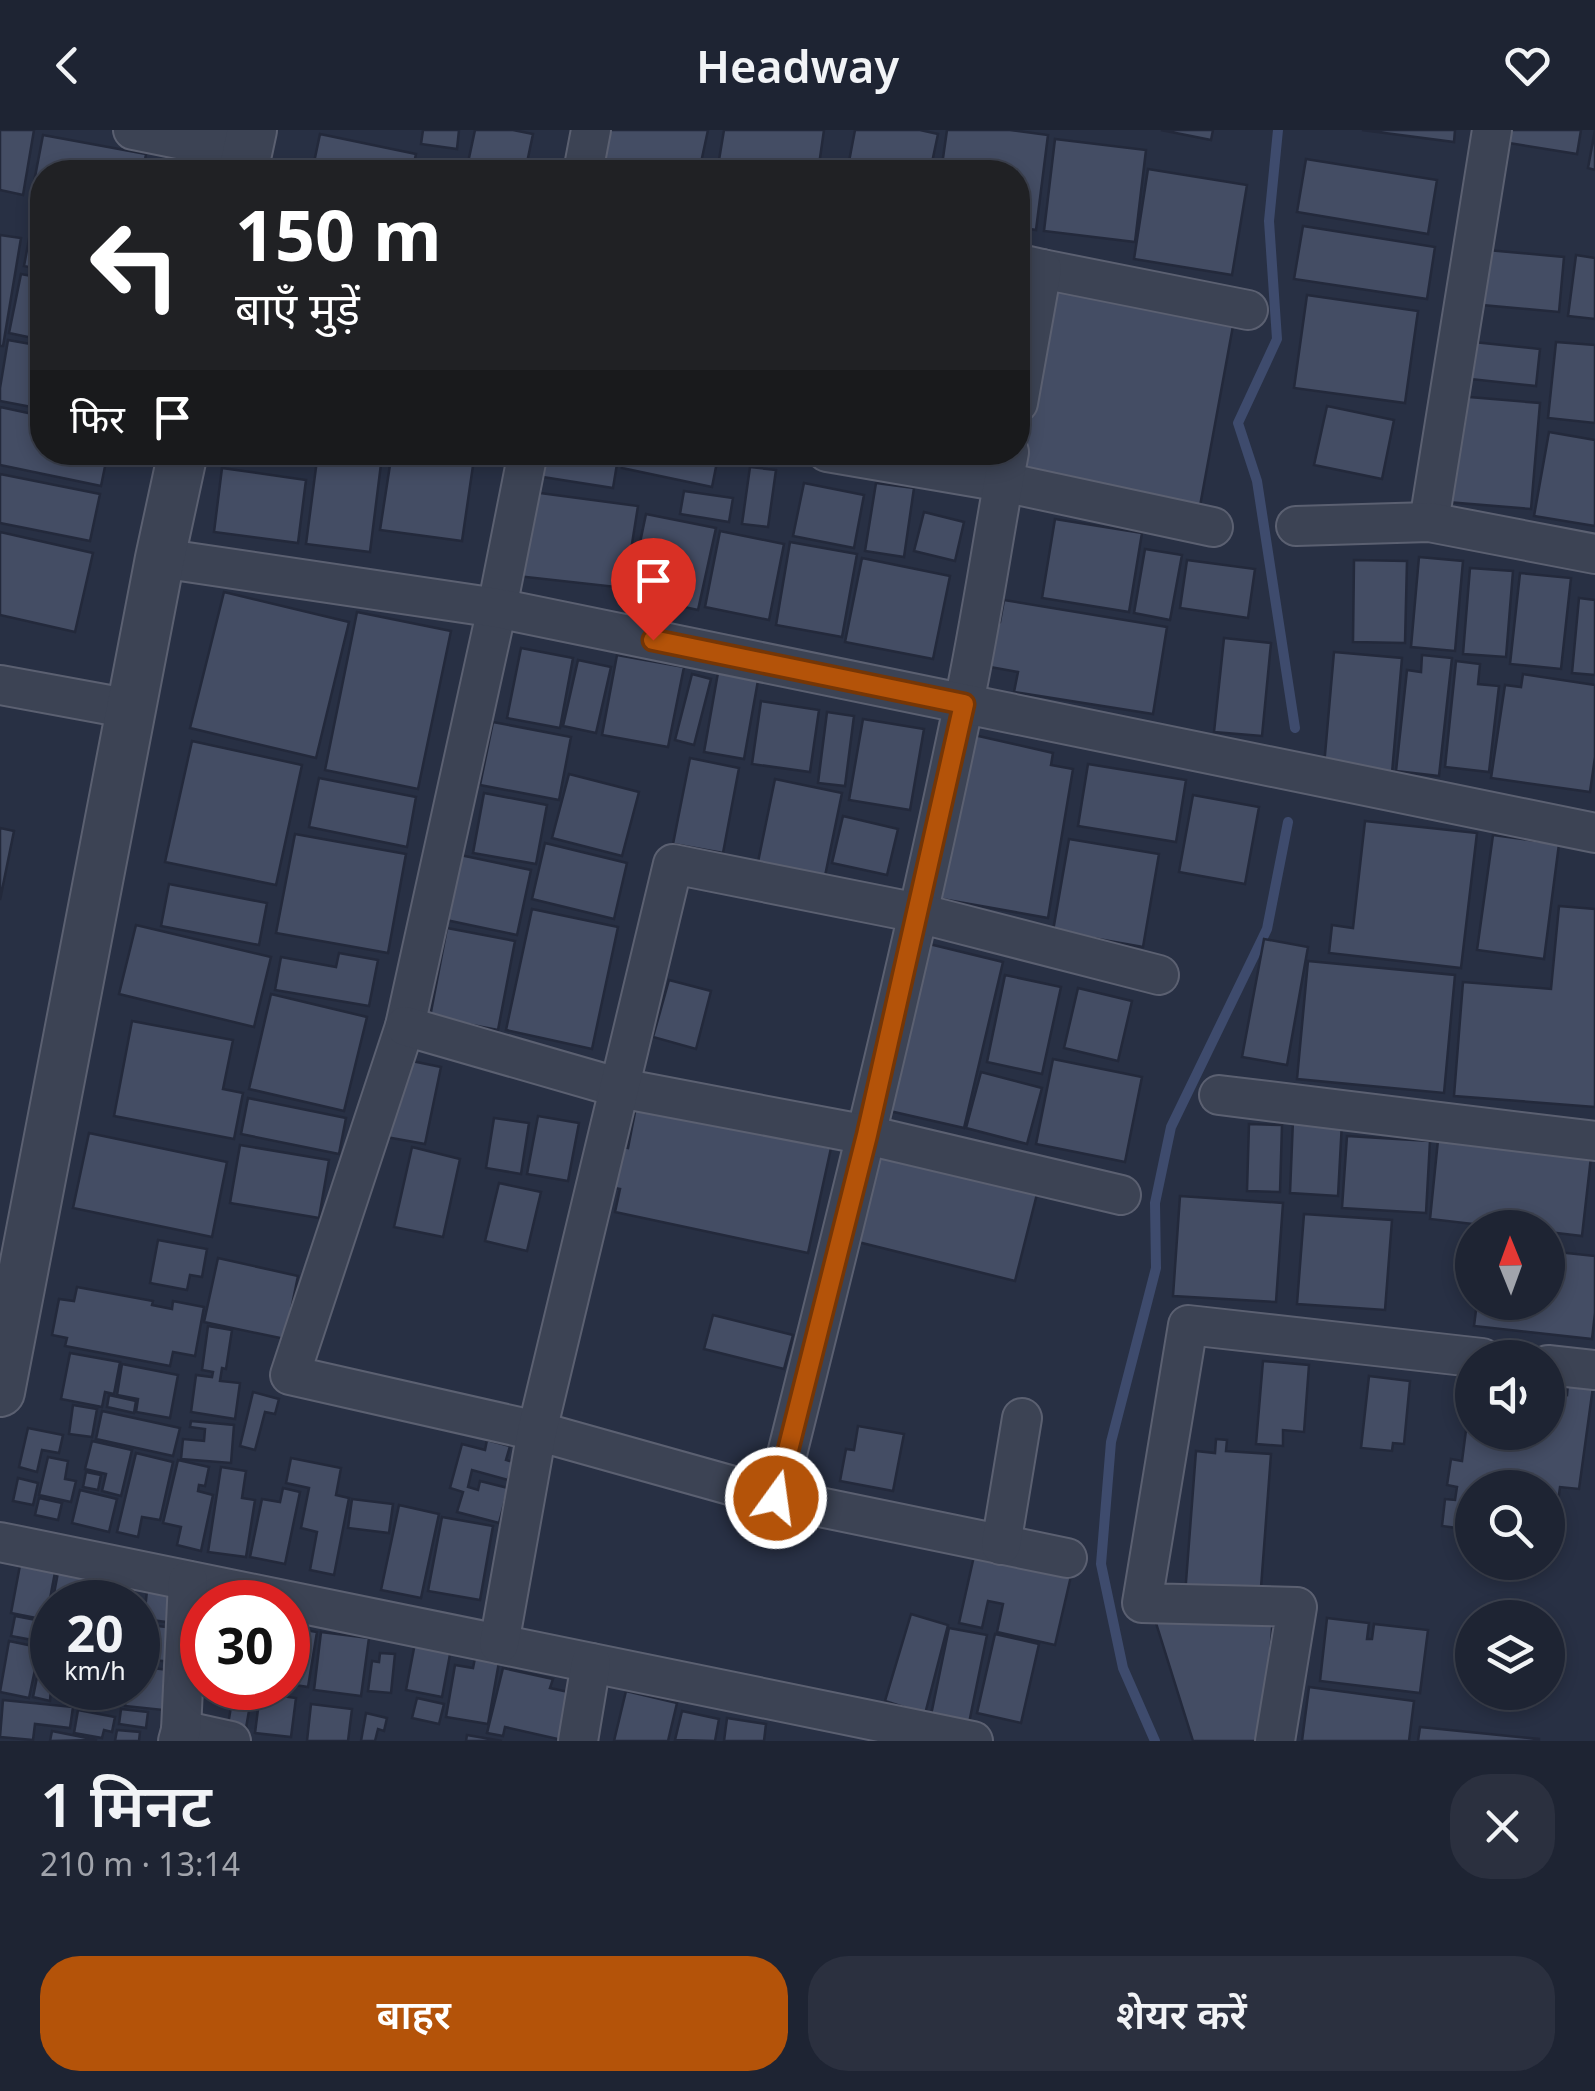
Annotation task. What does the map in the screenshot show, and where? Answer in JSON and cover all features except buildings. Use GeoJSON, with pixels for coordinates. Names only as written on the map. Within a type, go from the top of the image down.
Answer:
{"type":"FeatureCollection","features":[{"type":"Feature","properties":{"kind":"street"},"geometry":{"type":"LineString","coordinates":[[133,130],[247,152]]}},
{"type":"Feature","properties":{"kind":"street"},"geometry":{"type":"LineString","coordinates":[[585,160],[591,130]]}},
{"type":"Feature","properties":{"kind":"street"},"geometry":{"type":"LineString","coordinates":[[1428,522],[1492,130]]}},
{"type":"Feature","properties":{"kind":"street"},"geometry":{"type":"LineString","coordinates":[[1030,266],[1248,310]]}},
{"type":"Feature","properties":{"kind":"street"},"geometry":{"type":"LineString","coordinates":[[0,1392],[180,465]]}},
{"type":"Feature","properties":{"kind":"street"},"geometry":{"type":"LineString","coordinates":[[525,465],[405,1026],[290,1375],[538,1431],[776,1498],[1067,1558]]}},
{"type":"Feature","properties":{"kind":"street"},"geometry":{"type":"LineString","coordinates":[[776,1498],[918,913],[964,704],[1006,467],[1214,526]]}},
{"type":"Feature","properties":{"kind":"street"},"geometry":{"type":"LineString","coordinates":[[1296,526],[1428,522],[1595,554]]}},
{"type":"Feature","properties":{"kind":"street"},"geometry":{"type":"LineString","coordinates":[[160,558],[497,608],[1595,833]]}},
{"type":"Feature","properties":{"kind":"street"},"geometry":{"type":"LineString","coordinates":[[0,685],[131,709]]}},
{"type":"Feature","properties":{"kind":"street"},"geometry":{"type":"LineString","coordinates":[[499,1644],[538,1431],[672,864],[918,913],[1158,974]]}},
{"type":"Feature","properties":{"kind":"street"},"geometry":{"type":"LineString","coordinates":[[405,1026],[620,1088],[867,1135],[1121,1195]]}},
{"type":"Feature","properties":{"kind":"street"},"geometry":{"type":"LineString","coordinates":[[1219,1094],[1595,1141]]}},
{"type":"Feature","properties":{"kind":"street"},"geometry":{"type":"LineString","coordinates":[[1275,1741],[1296,1607],[1142,1603],[1188,1325],[1455,1355]]}},
{"type":"Feature","properties":{"kind":"street"},"geometry":{"type":"LineString","coordinates":[[1565,1367],[1595,1370]]}},
{"type":"Feature","properties":{"kind":"street"},"geometry":{"type":"LineString","coordinates":[[1001,1545],[1022,1418]]}},
{"type":"Feature","properties":{"kind":"street"},"geometry":{"type":"LineString","coordinates":[[0,1542],[183,1580]]}},
{"type":"Feature","properties":{"kind":"street"},"geometry":{"type":"LineString","coordinates":[[310,1606],[973,1741]]}},
{"type":"Feature","properties":{"kind":"street"},"geometry":{"type":"LineString","coordinates":[[578,1741],[591,1663]]}},
{"type":"Feature","properties":{"kind":"street"},"geometry":{"type":"LineString","coordinates":[[181,1710],[179,1736],[232,1741]]}},
{"type":"Feature","properties":{"kind":"waterway"},"geometry":{"type":"LineString","coordinates":[[1278,130],[1269,221],[1277,339],[1238,423],[1257,481],[1295,728]]}},
{"type":"Feature","properties":{"kind":"waterway"},"geometry":{"type":"LineString","coordinates":[[1155,1741],[1123,1668],[1101,1564],[1111,1442],[1156,1268],[1155,1203],[1171,1127],[1267,929],[1288,822]]}},
{"type":"Feature","properties":{"kind":"route"},"geometry":{"type":"LineString","coordinates":[[653,640],[964,704],[867,1135],[776,1498]]}}]}
